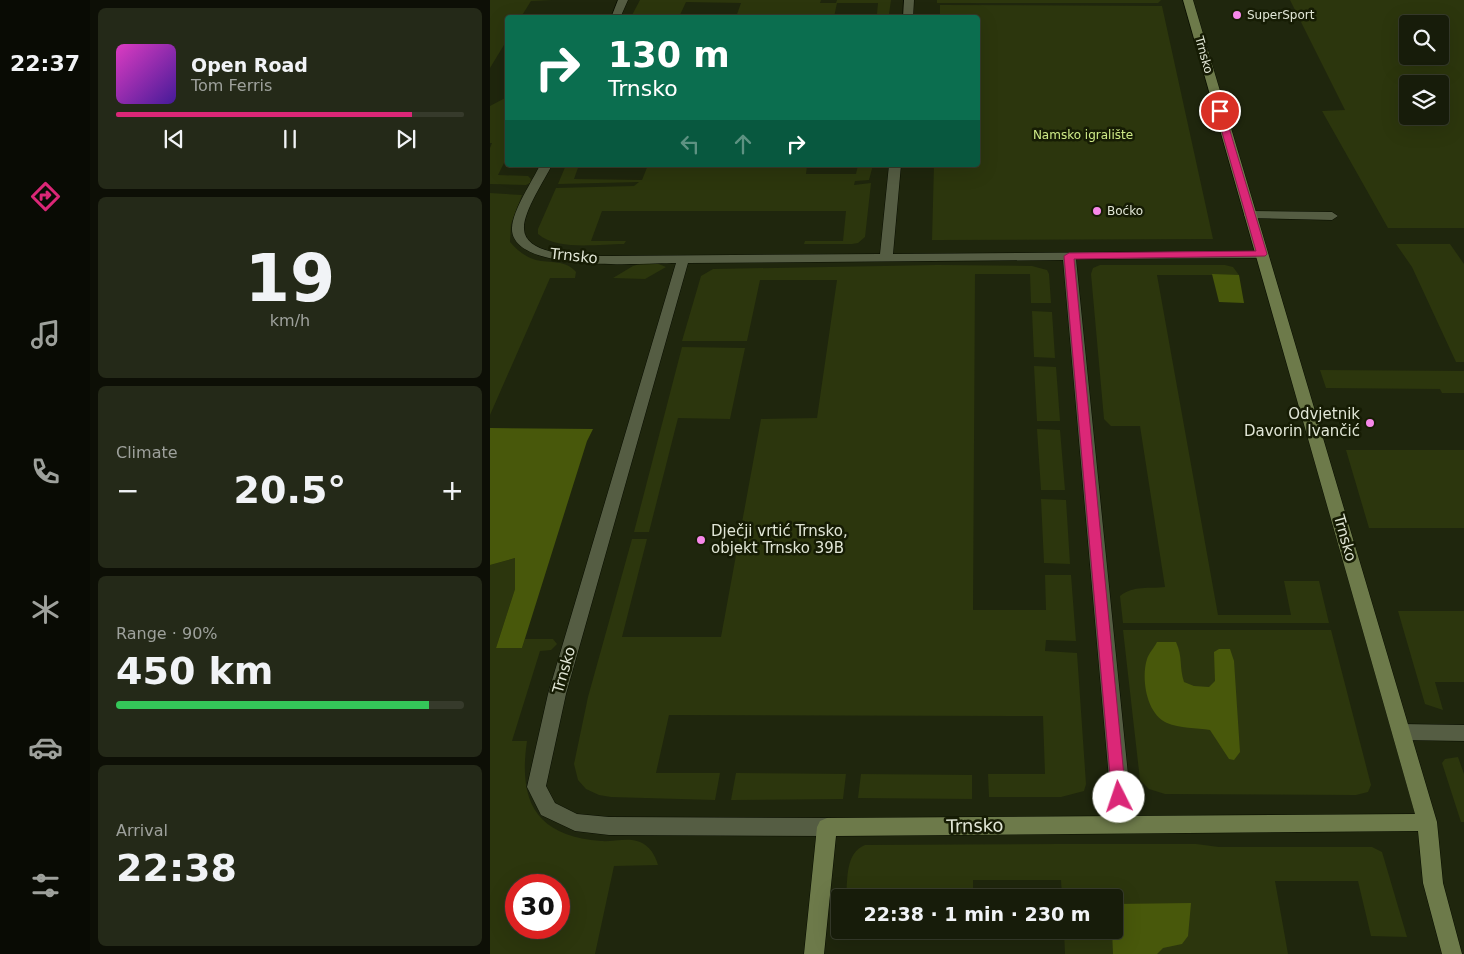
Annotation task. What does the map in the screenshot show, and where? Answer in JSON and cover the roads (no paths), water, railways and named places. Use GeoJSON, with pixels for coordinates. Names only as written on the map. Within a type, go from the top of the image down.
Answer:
{"type":"FeatureCollection","features":[{"type":"Feature","properties":{"kind":"street"},"geometry":{"type":"LineString","coordinates":[[616,15],[623,0]]}},
{"type":"Feature","properties":{"kind":"street"},"geometry":{"type":"LineString","coordinates":[[908,15],[909,0]]}},
{"type":"Feature","properties":{"kind":"street","name":"Trnsko"},"geometry":{"type":"LineString","coordinates":[[1188,0],[1427,822],[1433,883],[1452,954]]}},
{"type":"Feature","properties":{"kind":"street","name":"Trnsko"},"geometry":{"type":"LineString","coordinates":[[545,167],[520,220],[518,230],[521,239],[527,247],[546,255],[571,258],[683,259],[1262,254]]}},
{"type":"Feature","properties":{"kind":"street"},"geometry":{"type":"LineString","coordinates":[[886,258],[895,167]]}},
{"type":"Feature","properties":{"kind":"street"},"geometry":{"type":"LineString","coordinates":[[1250,215],[1332,216]]}},
{"type":"Feature","properties":{"kind":"street"},"geometry":{"type":"LineString","coordinates":[[1069,256],[1122,824]]}},
{"type":"Feature","properties":{"kind":"street","name":"Trnsko"},"geometry":{"type":"LineString","coordinates":[[683,259],[557,694],[536,786],[548,809],[575,822],[609,826],[827,828],[1427,822]]}},
{"type":"Feature","properties":{"kind":"street"},"geometry":{"type":"LineString","coordinates":[[1401,732],[1464,733]]}},
{"type":"Feature","properties":{"kind":"street"},"geometry":{"type":"LineString","coordinates":[[814,954],[827,828]]}},
{"type":"Feature","properties":{"kind":"place","name":"SuperSport"},"geometry":{"type":"Point","coordinates":[1237,15]}},
{"type":"Feature","properties":{"kind":"place","name":"Boćko"},"geometry":{"type":"Point","coordinates":[1097,211]}},
{"type":"Feature","properties":{"kind":"place","name":"Odvjetnik Davorin Ivančić"},"geometry":{"type":"Point","coordinates":[1370,423]}},
{"type":"Feature","properties":{"kind":"place","name":"Dječji vrtić Trnsko, objekt Trnsko 39B"},"geometry":{"type":"Point","coordinates":[701,540]}},
{"type":"Feature","properties":{"kind":"park label","name":"Namsko igralište"},"geometry":{"type":"Point","coordinates":[1083,135]}}]}
